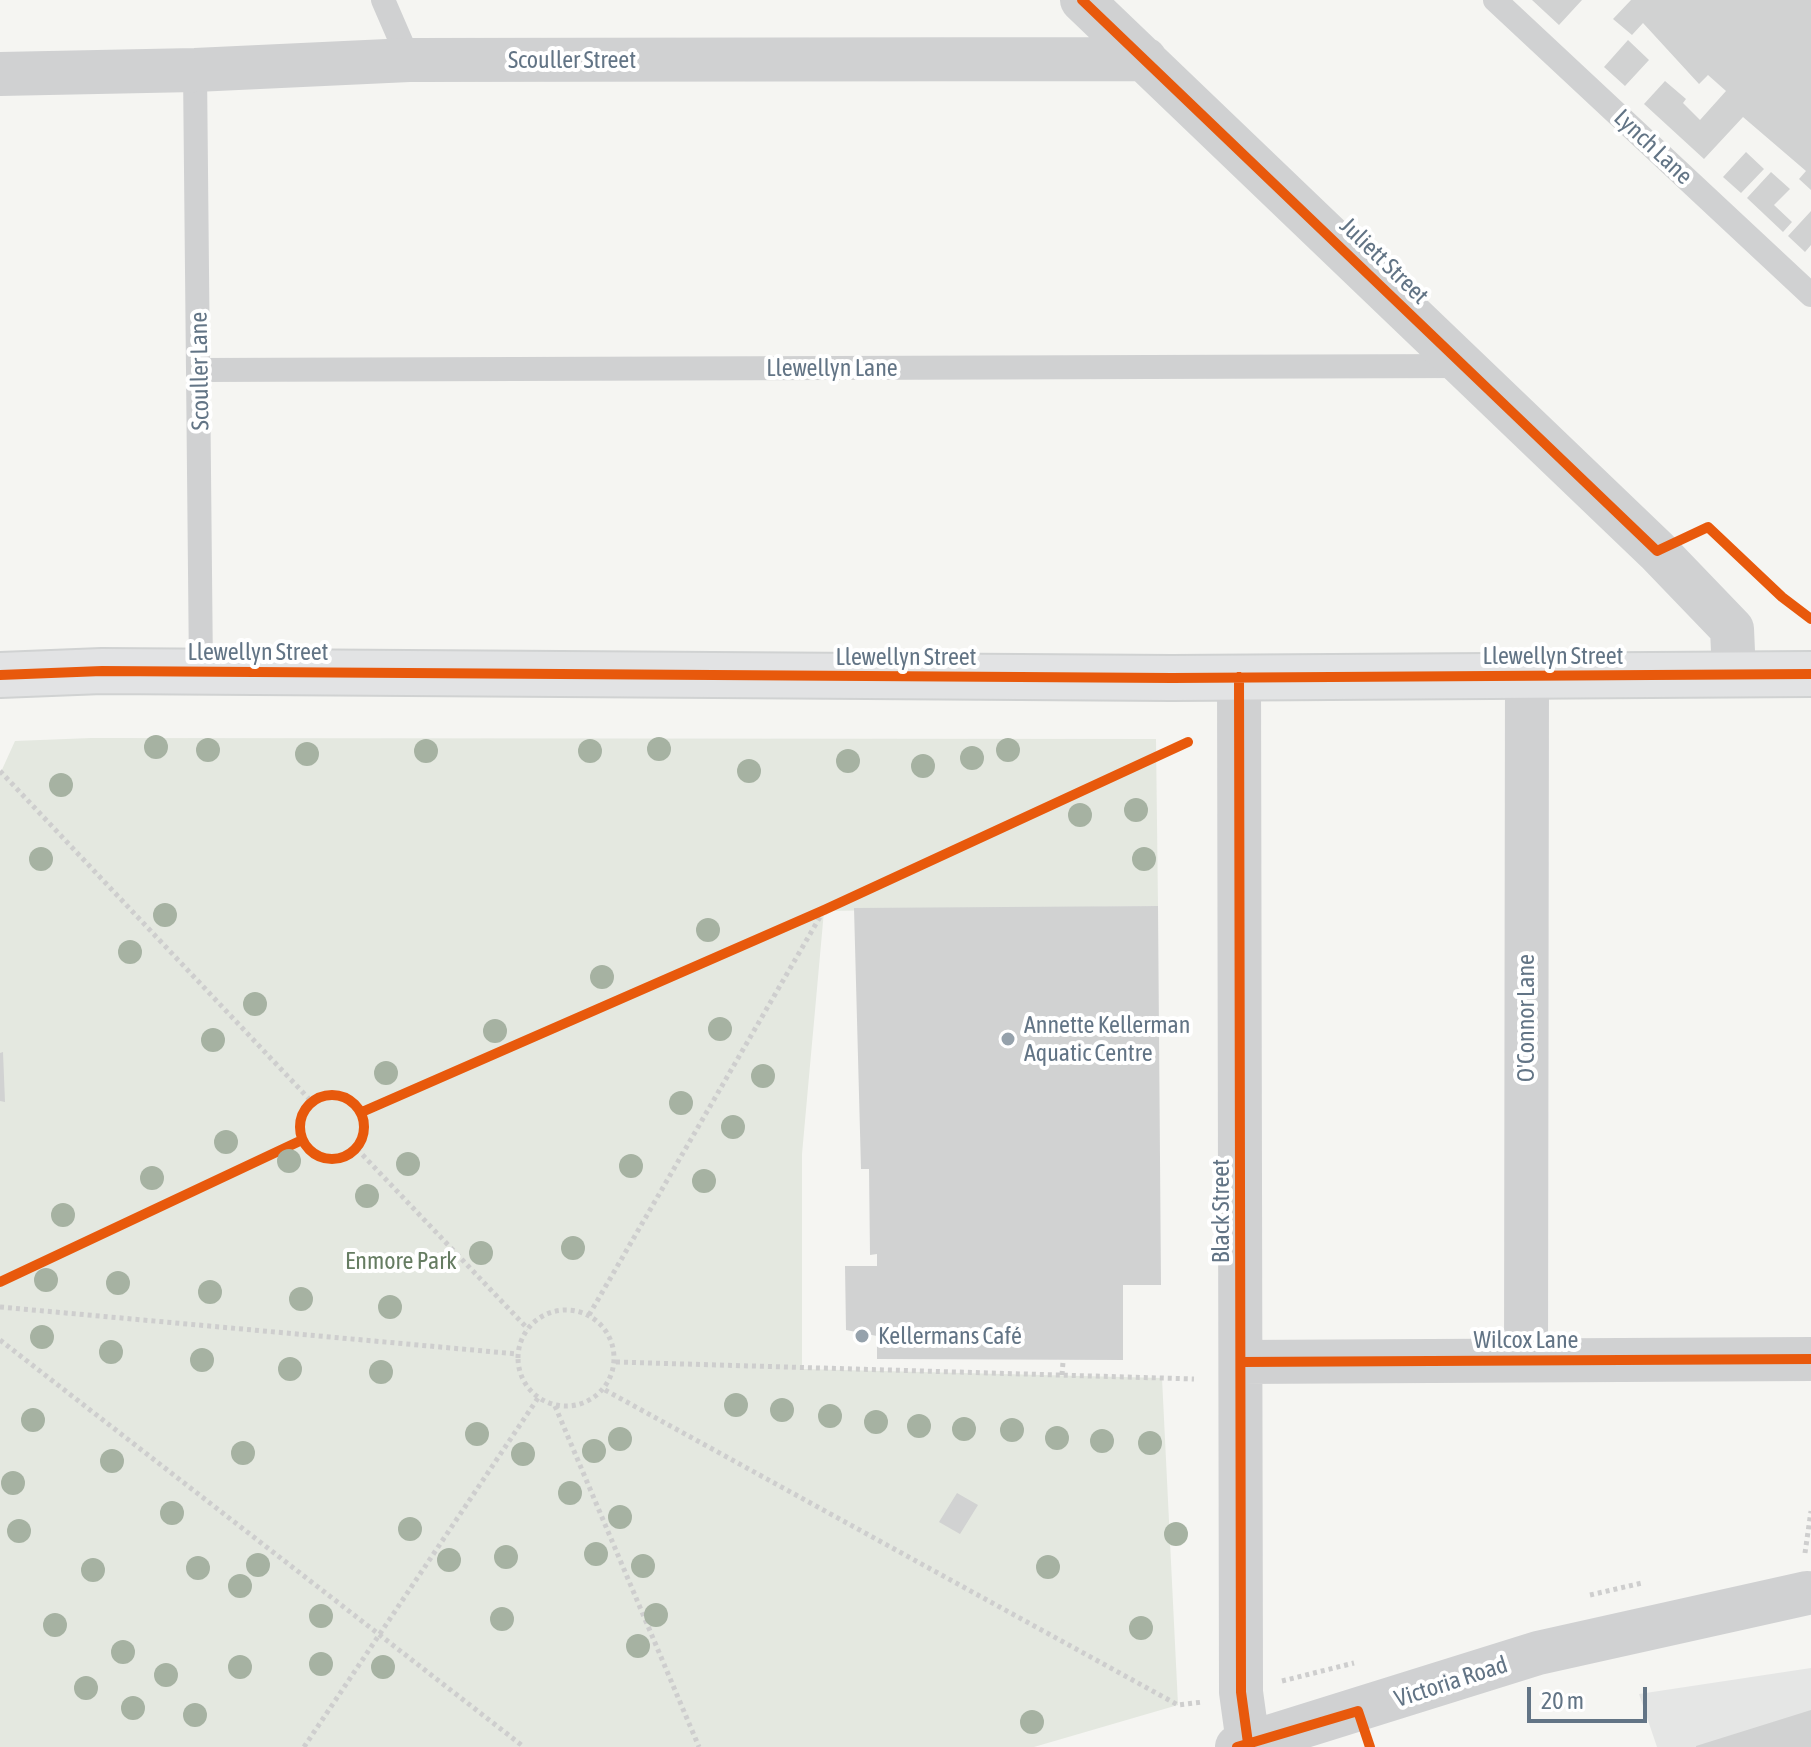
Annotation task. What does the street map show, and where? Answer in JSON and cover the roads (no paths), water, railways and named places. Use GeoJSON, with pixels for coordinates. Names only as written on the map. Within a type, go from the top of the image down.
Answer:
{"type":"FeatureCollection","features":[{"type":"Feature","properties":{"kind":"street","name":"Juliett Street"},"geometry":{"type":"LineString","coordinates":[[1082,0],[1657,551],[1732,629],[1734,674]]}},
{"type":"Feature","properties":{"kind":"street","name":"Scouller Street"},"geometry":{"type":"LineString","coordinates":[[0,74],[195,70],[409,60],[1145,59]]}},
{"type":"Feature","properties":{"kind":"street","name":"Llewellyn Street"},"geometry":{"type":"LineString","coordinates":[[0,675],[201,672],[1239,677],[1811,674]]}},
{"type":"Feature","properties":{"kind":"street","name":"O'Connor Lane"},"geometry":{"type":"LineString","coordinates":[[1526,1360],[1527,676]]}},
{"type":"Feature","properties":{"kind":"street","name":"Black Street"},"geometry":{"type":"LineString","coordinates":[[1239,677],[1242,1745]]}},
{"type":"Feature","properties":{"kind":"street","name":"Wilcox Lane"},"geometry":{"type":"LineString","coordinates":[[1241,1362],[1811,1359]]}},
{"type":"Feature","properties":{"kind":"street","name":"Victoria Road"},"geometry":{"type":"LineString","coordinates":[[1242,1745],[1364,1729],[1538,1653],[1807,1593]]}},
{"type":"Feature","properties":{"kind":"lane"},"geometry":{"type":"LineString","coordinates":[[383,0],[409,60]]}},
{"type":"Feature","properties":{"kind":"lane","name":"Lynch Lane"},"geometry":{"type":"LineString","coordinates":[[1495,0],[1811,295]]}},
{"type":"Feature","properties":{"kind":"lane","name":"Scouller Lane"},"geometry":{"type":"LineString","coordinates":[[195,70],[201,370],[201,672]]}},
{"type":"Feature","properties":{"kind":"lane","name":"Llewellyn Lane"},"geometry":{"type":"LineString","coordinates":[[201,370],[1464,366]]}},
{"type":"Feature","properties":{"kind":"place","name":"Annette Kellerman Aquatic Centre"},"geometry":{"type":"Point","coordinates":[1008,1039]}},
{"type":"Feature","properties":{"kind":"place","name":"Kellermans Café"},"geometry":{"type":"Point","coordinates":[862,1336]}},
{"type":"Feature","properties":{"kind":"park label","name":"Enmore Park"},"geometry":{"type":"Point","coordinates":[401,1261]}}]}
